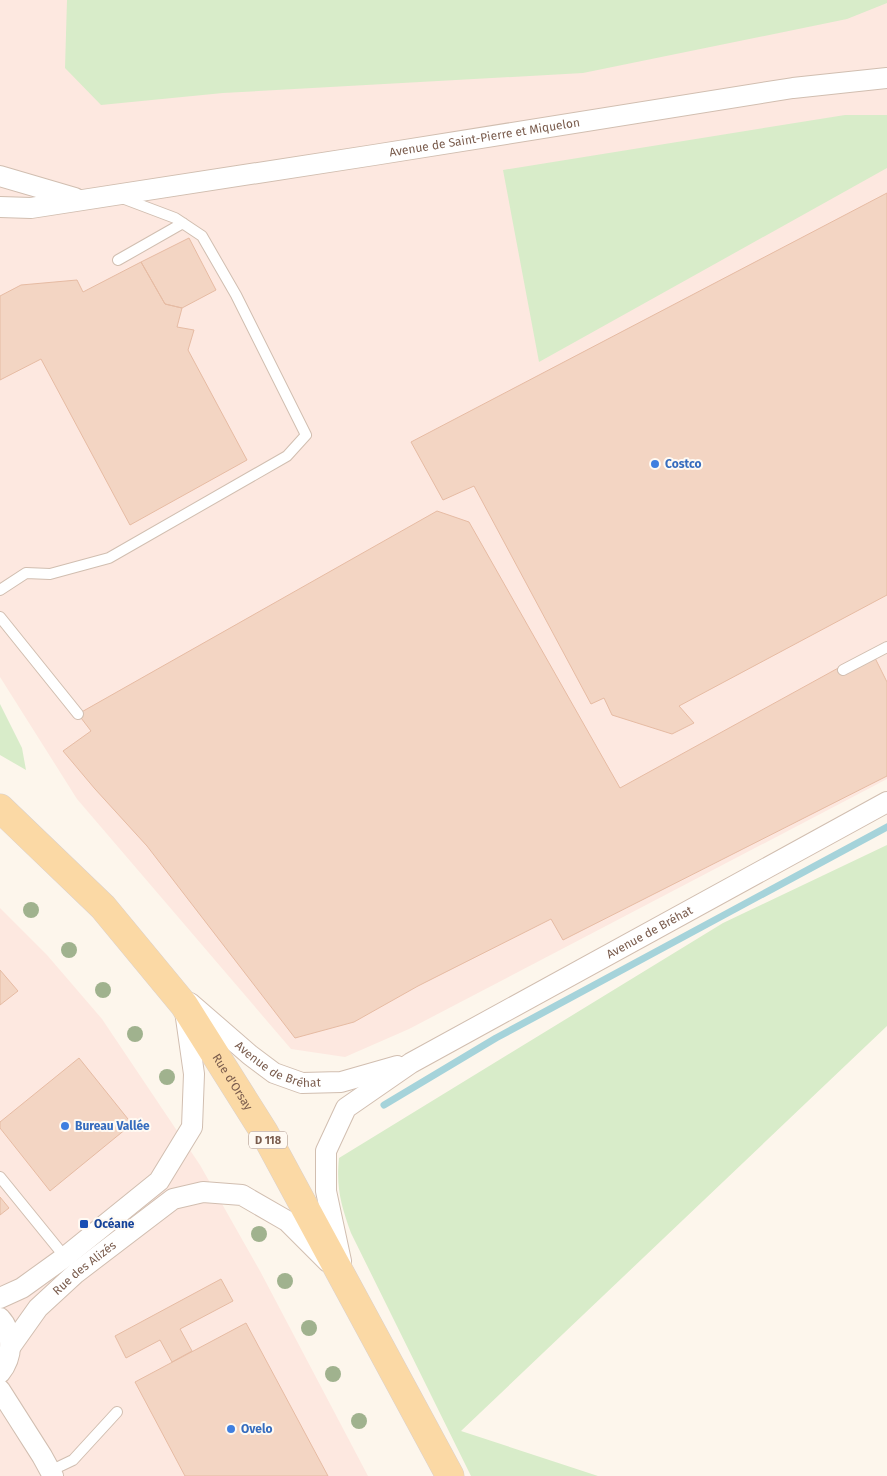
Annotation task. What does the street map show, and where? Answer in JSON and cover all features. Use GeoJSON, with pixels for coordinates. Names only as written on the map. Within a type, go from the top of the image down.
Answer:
{"type":"FeatureCollection","features":[{"type":"Feature","properties":{"kind":"main road","name":"Rue d'Orsay"},"geometry":{"type":"LineString","coordinates":[[0,808],[103,907],[184,1004],[264,1132],[450,1476]]}},
{"type":"Feature","properties":{"kind":"street","name":"Avenue de Saint-Pierre et Miquelon"},"geometry":{"type":"LineString","coordinates":[[0,207],[31,208],[793,88],[887,78]]}},
{"type":"Feature","properties":{"kind":"street","name":"Avenue de Saint-Pierre et Miquelon"},"geometry":{"type":"LineString","coordinates":[[0,176],[82,200]]}},
{"type":"Feature","properties":{"kind":"street","name":"Avenue de Bréhat"},"geometry":{"type":"LineString","coordinates":[[345,1280],[326,1191],[326,1151],[346,1108],[411,1062],[887,802]]}},
{"type":"Feature","properties":{"kind":"street","name":"Avenue de Bréhat"},"geometry":{"type":"LineString","coordinates":[[166,982],[250,1055],[274,1072],[302,1083],[341,1082],[411,1062]]}},
{"type":"Feature","properties":{"kind":"street","name":"Rue des Alizés"},"geometry":{"type":"LineString","coordinates":[[0,1298],[22,1288],[159,1181],[192,1127],[194,1074],[184,1004]]}},
{"type":"Feature","properties":{"kind":"street","name":"Rue des Alizés"},"geometry":{"type":"LineString","coordinates":[[0,1373],[8,1359],[11,1346],[38,1308],[76,1273],[173,1199],[203,1192],[242,1195],[287,1221],[345,1280]]}},
{"type":"Feature","properties":{"kind":"street"},"geometry":{"type":"LineString","coordinates":[[0,1318],[8,1332],[11,1346]]}},
{"type":"Feature","properties":{"kind":"street"},"geometry":{"type":"LineString","coordinates":[[0,1390],[52,1473]]}},
{"type":"Feature","properties":{"kind":"lane"},"geometry":{"type":"LineString","coordinates":[[0,590],[26,573],[50,574],[109,558],[287,456],[306,435],[236,295],[202,236],[175,218],[116,195]]}},
{"type":"Feature","properties":{"kind":"lane"},"geometry":{"type":"LineString","coordinates":[[118,260],[183,223]]}},
{"type":"Feature","properties":{"kind":"lane"},"geometry":{"type":"LineString","coordinates":[[0,617],[78,714]]}},
{"type":"Feature","properties":{"kind":"lane"},"geometry":{"type":"LineString","coordinates":[[843,670],[887,647]]}},
{"type":"Feature","properties":{"kind":"lane"},"geometry":{"type":"LineString","coordinates":[[0,1177],[65,1256]]}},
{"type":"Feature","properties":{"kind":"lane"},"geometry":{"type":"LineString","coordinates":[[52,1473],[73,1460],[116,1412]]}},
{"type":"Feature","properties":{"kind":"shaded area"},"geometry":{"type":"Polygon","coordinates":[[[0,0],[887,0],[887,779],[409,1029],[345,1057],[291,1049],[77,799],[0,677],[0,0]]]}},
{"type":"Feature","properties":{"kind":"shaded area"},"geometry":{"type":"Polygon","coordinates":[[[0,908],[47,955],[102,1019],[200,1165],[260,1271],[368,1476],[0,1476],[0,908]]]}},
{"type":"Feature","properties":{"kind":"green space"},"geometry":{"type":"Polygon","coordinates":[[[67,0],[887,0],[887,3],[847,19],[583,73],[223,93],[101,105],[65,68],[67,0]]]}},
{"type":"Feature","properties":{"kind":"green space"},"geometry":{"type":"Polygon","coordinates":[[[845,115],[887,115],[887,168],[539,362],[503,170],[845,115]]]}},
{"type":"Feature","properties":{"kind":"green space"},"geometry":{"type":"Polygon","coordinates":[[[0,704],[22,748],[26,770],[0,755],[0,704]]]}},
{"type":"Feature","properties":{"kind":"green space"},"geometry":{"type":"Polygon","coordinates":[[[887,845],[887,1026],[461,1431],[598,1476],[471,1476],[351,1233],[340,1196],[338,1178],[339,1158],[723,923],[887,845]]]}},
{"type":"Feature","properties":{"kind":"building","name":"Costco"},"geometry":{"type":"Polygon","coordinates":[[[887,193],[887,595],[679,706],[694,723],[672,734],[612,715],[604,698],[591,704],[474,486],[443,500],[411,442],[887,193]]]}},
{"type":"Feature","properties":{"kind":"building"},"geometry":{"type":"Polygon","coordinates":[[[189,238],[216,290],[182,308],[165,304],[141,262],[189,238]]]}},
{"type":"Feature","properties":{"kind":"building"},"geometry":{"type":"Polygon","coordinates":[[[141,262],[165,304],[182,308],[177,327],[194,330],[188,350],[247,460],[130,525],[41,359],[0,380],[0,296],[21,285],[77,280],[83,292],[141,262]]]}},
{"type":"Feature","properties":{"kind":"building"},"geometry":{"type":"Polygon","coordinates":[[[437,511],[469,522],[620,788],[871,650],[887,682],[887,776],[563,940],[551,919],[418,986],[354,1022],[295,1038],[147,846],[63,751],[91,731],[78,714],[437,511]]]}},
{"type":"Feature","properties":{"kind":"building"},"geometry":{"type":"Polygon","coordinates":[[[0,970],[18,991],[0,1005],[0,970]]]}},
{"type":"Feature","properties":{"kind":"building","name":"Bureau Vallée"},"geometry":{"type":"Polygon","coordinates":[[[79,1058],[132,1124],[50,1191],[0,1128],[0,1122],[79,1058]]]}},
{"type":"Feature","properties":{"kind":"building"},"geometry":{"type":"Polygon","coordinates":[[[0,1197],[9,1208],[0,1215],[0,1197]]]}},
{"type":"Feature","properties":{"kind":"building"},"geometry":{"type":"Polygon","coordinates":[[[221,1279],[233,1301],[180,1329],[192,1351],[172,1362],[160,1340],[126,1358],[115,1336],[221,1279]]]}},
{"type":"Feature","properties":{"kind":"building","name":"Ovelo"},"geometry":{"type":"Polygon","coordinates":[[[246,1323],[328,1476],[185,1476],[135,1382],[246,1323]]]}},
{"type":"Feature","properties":{"kind":"waterway"},"geometry":{"type":"LineString","coordinates":[[384,1105],[496,1038],[887,827]]}},
{"type":"Feature","properties":{"kind":"place","name":"Costco"},"geometry":{"type":"Point","coordinates":[655,464]}},
{"type":"Feature","properties":{"kind":"place","name":"Bureau Vallée"},"geometry":{"type":"Point","coordinates":[65,1126]}},
{"type":"Feature","properties":{"kind":"place","name":"Océane"},"geometry":{"type":"Point","coordinates":[84,1224]}},
{"type":"Feature","properties":{"kind":"place","name":"Ovelo"},"geometry":{"type":"Point","coordinates":[231,1429]}}]}
